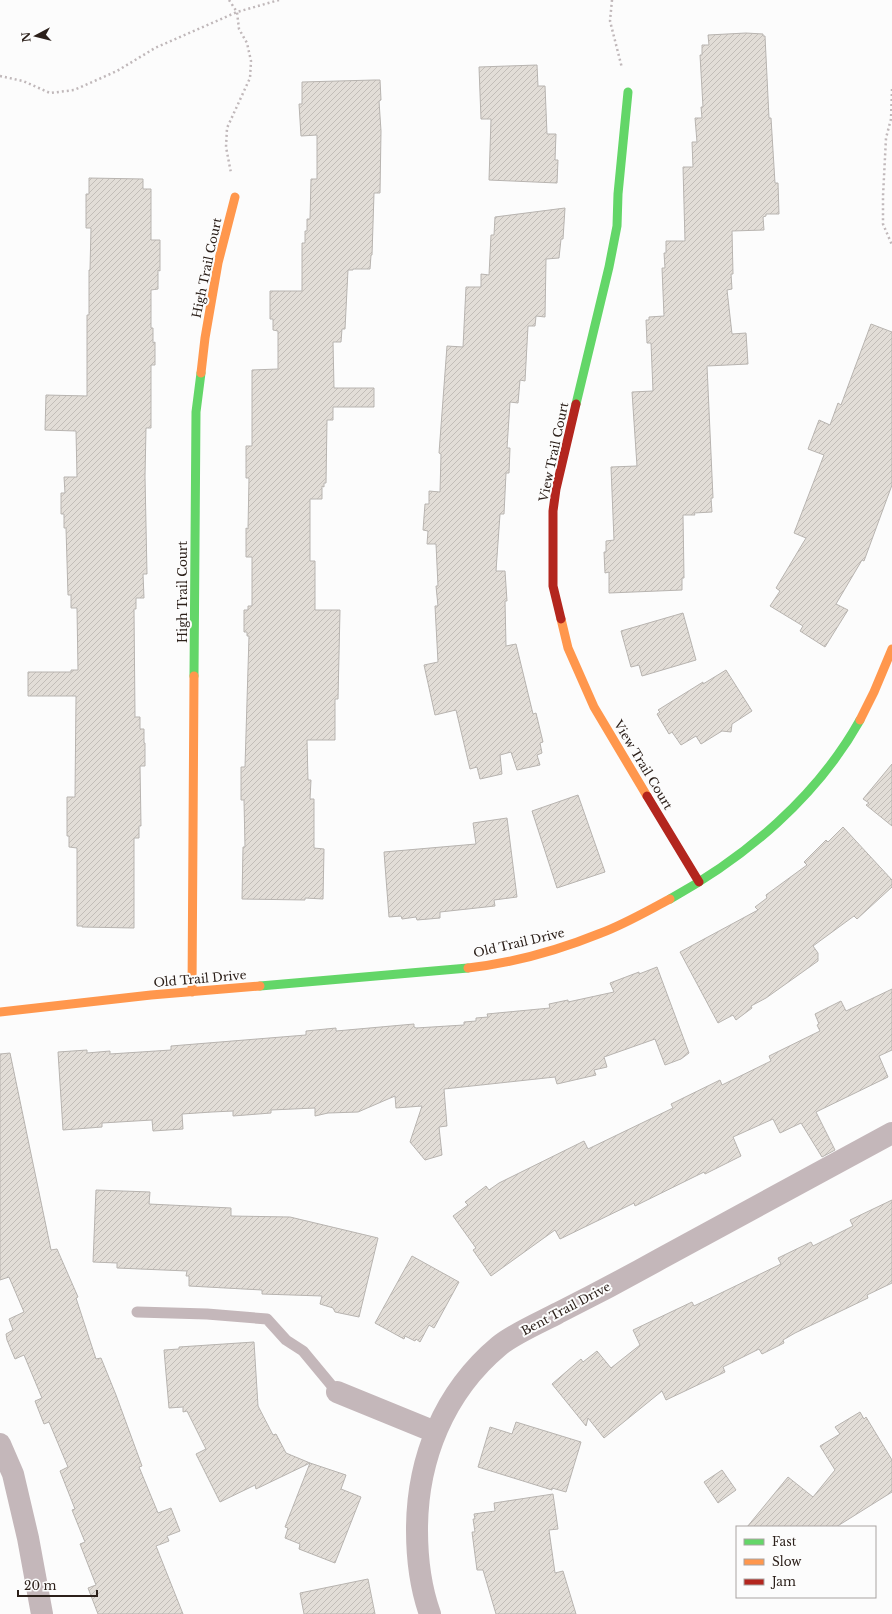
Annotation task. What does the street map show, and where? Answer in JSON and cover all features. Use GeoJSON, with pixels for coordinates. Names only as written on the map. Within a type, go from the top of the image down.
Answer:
{"type":"FeatureCollection","features":[{"type":"Feature","properties":{"kind":"street","name":"View Trail Court"},"geometry":{"type":"LineString","coordinates":[[628,92],[618,194],[617,226],[609,267],[556,489],[553,511],[553,586],[568,648],[594,707],[699,882]]}},
{"type":"Feature","properties":{"kind":"street","name":"High Trail Court"},"geometry":{"type":"LineString","coordinates":[[192,992],[196,412],[204,338],[218,263],[236,197]]}},
{"type":"Feature","properties":{"kind":"street","name":"Old Trail Drive"},"geometry":{"type":"LineString","coordinates":[[0,1012],[238,987],[319,982],[488,965],[543,952],[605,932],[668,900],[733,861],[764,836],[792,809],[819,780],[842,748],[870,700],[892,649]]}},
{"type":"Feature","properties":{"kind":"street","name":"Bent Trail Drive"},"geometry":{"type":"LineString","coordinates":[[430,1614],[420,1578],[417,1555],[417,1507],[421,1481],[426,1456],[435,1432],[447,1408],[463,1384],[480,1363],[501,1345],[892,1133]]}},
{"type":"Feature","properties":{"kind":"street"},"geometry":{"type":"LineString","coordinates":[[337,1392],[435,1432]]}},
{"type":"Feature","properties":{"kind":"street"},"geometry":{"type":"LineString","coordinates":[[0,1444],[13,1474],[30,1546],[42,1614]]}},
{"type":"Feature","properties":{"kind":"lane"},"geometry":{"type":"LineString","coordinates":[[137,1312],[207,1314],[267,1319],[286,1340],[303,1351],[337,1392]]}},
{"type":"Feature","properties":{"kind":"path"},"geometry":{"type":"LineString","coordinates":[[229,0],[237,12],[239,29],[247,43],[251,60],[250,78],[227,128],[226,147],[236,197]]}},
{"type":"Feature","properties":{"kind":"path"},"geometry":{"type":"LineString","coordinates":[[0,76],[22,81],[50,93],[74,90],[117,71],[155,48],[237,12],[279,0]]}},
{"type":"Feature","properties":{"kind":"path"},"geometry":{"type":"LineString","coordinates":[[612,0],[610,21],[628,92]]}},
{"type":"Feature","properties":{"kind":"path"},"geometry":{"type":"LineString","coordinates":[[892,89],[891,119],[886,138],[882,196],[883,224],[892,245]]}},
{"type":"Feature","properties":{"kind":"building"},"geometry":{"type":"Polygon","coordinates":[[[746,33],[763,34],[763,36],[765,36],[769,118],[771,118],[775,183],[778,183],[779,214],[766,214],[766,216],[763,217],[764,230],[732,231],[732,289],[727,290],[732,334],[746,333],[748,364],[707,366],[713,498],[711,498],[712,512],[694,513],[695,515],[683,515],[684,578],[682,578],[682,590],[609,593],[609,572],[605,573],[604,552],[606,552],[606,541],[614,540],[611,467],[637,466],[632,392],[653,391],[651,343],[647,343],[646,320],[649,320],[649,317],[664,316],[662,268],[665,268],[664,253],[666,253],[666,241],[685,241],[683,167],[693,167],[692,142],[697,142],[695,118],[702,118],[701,107],[703,107],[700,55],[702,55],[702,45],[709,45],[708,35],[746,33]]]}},
{"type":"Feature","properties":{"kind":"building"},"geometry":{"type":"Polygon","coordinates":[[[537,65],[538,86],[545,86],[547,134],[556,134],[555,160],[558,160],[557,183],[489,180],[491,119],[481,119],[479,67],[537,65]]]}},
{"type":"Feature","properties":{"kind":"building"},"geometry":{"type":"Polygon","coordinates":[[[380,80],[380,193],[374,193],[372,255],[370,269],[348,270],[345,329],[342,329],[341,342],[333,342],[334,388],[374,388],[374,407],[333,407],[333,420],[327,420],[326,483],[324,483],[324,487],[322,486],[322,499],[310,499],[310,561],[315,561],[315,610],[340,610],[338,699],[335,699],[335,740],[307,740],[308,780],[311,780],[310,799],[314,799],[314,848],[324,849],[323,899],[242,899],[243,847],[245,847],[244,800],[241,800],[241,767],[245,767],[249,636],[247,636],[247,632],[244,632],[244,610],[248,610],[248,606],[252,606],[252,557],[246,557],[249,478],[246,478],[246,446],[252,446],[252,370],[278,369],[278,331],[273,330],[273,319],[270,319],[270,291],[302,291],[302,243],[305,243],[307,219],[310,219],[311,179],[317,179],[317,135],[301,136],[299,104],[302,104],[302,82],[380,80]]]}},
{"type":"Feature","properties":{"kind":"building"},"geometry":{"type":"Polygon","coordinates":[[[89,178],[143,179],[143,189],[151,189],[151,240],[160,240],[160,271],[158,270],[158,289],[151,290],[151,328],[153,328],[153,343],[155,342],[155,365],[151,365],[151,428],[146,428],[145,476],[147,574],[143,574],[144,598],[136,598],[136,609],[134,609],[135,717],[140,717],[140,729],[144,729],[145,766],[140,766],[141,826],[139,826],[139,838],[134,838],[134,928],[77,926],[77,848],[69,847],[69,836],[67,836],[67,797],[75,797],[76,696],[28,696],[28,672],[71,672],[71,670],[78,670],[77,608],[71,608],[71,595],[68,595],[66,528],[64,528],[64,514],[61,514],[61,493],[65,493],[64,477],[77,477],[76,431],[45,430],[46,395],[87,396],[87,315],[89,315],[91,228],[86,228],[86,194],[89,194],[89,178]]]}},
{"type":"Feature","properties":{"kind":"building"},"geometry":{"type":"Polygon","coordinates":[[[565,208],[563,239],[561,239],[559,258],[546,259],[545,317],[536,316],[535,326],[528,326],[525,381],[520,380],[518,403],[510,402],[507,448],[510,448],[509,473],[506,473],[504,514],[500,514],[496,571],[505,571],[507,601],[505,601],[506,646],[516,644],[533,714],[536,713],[543,742],[540,743],[542,753],[537,755],[540,765],[517,770],[511,752],[500,755],[502,774],[480,779],[477,767],[470,769],[456,710],[435,715],[424,665],[438,662],[435,606],[438,606],[436,586],[438,586],[436,544],[427,544],[428,531],[423,530],[425,504],[429,504],[429,491],[440,492],[441,454],[439,453],[447,346],[463,347],[466,287],[481,287],[481,274],[489,275],[491,235],[494,235],[495,217],[565,208]]]}},
{"type":"Feature","properties":{"kind":"building"},"geometry":{"type":"Polygon","coordinates":[[[871,324],[892,332],[892,485],[864,561],[862,560],[836,604],[848,610],[825,647],[800,631],[803,626],[770,606],[780,591],[776,588],[806,538],[794,533],[824,455],[808,449],[819,420],[830,425],[838,403],[841,405],[871,324]]]}},
{"type":"Feature","properties":{"kind":"building"},"geometry":{"type":"Polygon","coordinates":[[[683,613],[696,660],[642,676],[639,665],[631,667],[621,631],[683,613]]]}},
{"type":"Feature","properties":{"kind":"building"},"geometry":{"type":"Polygon","coordinates":[[[726,670],[752,711],[732,724],[731,732],[722,731],[701,744],[696,736],[681,745],[672,732],[669,734],[657,714],[660,712],[658,710],[703,682],[703,684],[726,670]]]}},
{"type":"Feature","properties":{"kind":"building"},"geometry":{"type":"Polygon","coordinates":[[[892,764],[892,826],[866,805],[869,803],[863,799],[892,764]]]}},
{"type":"Feature","properties":{"kind":"building"},"geometry":{"type":"Polygon","coordinates":[[[578,795],[605,872],[557,888],[532,811],[578,795]]]}},
{"type":"Feature","properties":{"kind":"building"},"geometry":{"type":"Polygon","coordinates":[[[507,818],[517,897],[494,900],[495,906],[440,912],[440,918],[417,920],[416,917],[402,919],[401,916],[389,917],[384,852],[476,844],[473,823],[507,818]]]}},
{"type":"Feature","properties":{"kind":"building"},"geometry":{"type":"Polygon","coordinates":[[[843,827],[892,880],[892,887],[857,919],[854,916],[813,946],[818,953],[818,961],[766,998],[751,1006],[752,1008],[736,1020],[733,1015],[718,1023],[680,952],[758,910],[755,907],[767,898],[766,895],[807,865],[804,862],[826,840],[828,842],[843,827]]]}},
{"type":"Feature","properties":{"kind":"building"},"geometry":{"type":"Polygon","coordinates":[[[657,967],[689,1053],[681,1059],[665,1065],[655,1039],[604,1057],[607,1067],[594,1070],[596,1075],[557,1084],[555,1077],[444,1089],[447,1126],[439,1127],[442,1155],[425,1160],[410,1142],[422,1106],[396,1108],[395,1096],[358,1112],[328,1113],[315,1116],[315,1108],[271,1110],[271,1113],[233,1116],[233,1111],[212,1112],[182,1114],[183,1129],[153,1131],[152,1120],[102,1123],[102,1127],[63,1130],[58,1052],[87,1050],[87,1053],[110,1051],[110,1054],[171,1050],[171,1046],[306,1035],[306,1031],[336,1028],[336,1031],[414,1024],[414,1027],[416,1028],[464,1025],[464,1022],[476,1021],[476,1018],[488,1017],[487,1014],[550,1008],[549,1004],[568,1000],[568,1002],[614,992],[610,983],[657,967]]]}},
{"type":"Feature","properties":{"kind":"building"},"geometry":{"type":"Polygon","coordinates":[[[892,989],[892,1050],[879,1056],[888,1077],[816,1112],[835,1150],[822,1157],[801,1123],[780,1133],[773,1119],[733,1137],[741,1156],[705,1174],[704,1172],[635,1206],[634,1203],[560,1239],[555,1230],[491,1276],[473,1250],[476,1248],[453,1216],[468,1205],[465,1202],[486,1186],[489,1190],[499,1183],[584,1141],[588,1149],[673,1108],[671,1104],[720,1080],[722,1085],[771,1061],[769,1056],[820,1031],[815,1014],[841,1001],[846,1011],[892,989]]]}},
{"type":"Feature","properties":{"kind":"building"},"geometry":{"type":"Polygon","coordinates":[[[10,1053],[51,1250],[57,1249],[78,1297],[76,1298],[96,1359],[101,1358],[116,1395],[142,1466],[139,1467],[158,1513],[171,1508],[180,1531],[167,1536],[169,1541],[156,1546],[183,1614],[98,1614],[88,1588],[96,1585],[80,1544],[85,1542],[72,1510],[75,1509],[60,1471],[68,1467],[49,1422],[44,1424],[35,1401],[42,1398],[24,1355],[15,1359],[7,1340],[6,1334],[13,1330],[9,1319],[24,1312],[9,1277],[0,1280],[0,1054],[10,1053]]]}},
{"type":"Feature","properties":{"kind":"building"},"geometry":{"type":"Polygon","coordinates":[[[96,1190],[150,1192],[149,1204],[231,1208],[231,1216],[290,1217],[378,1238],[359,1317],[335,1312],[333,1308],[320,1304],[322,1296],[262,1294],[262,1290],[189,1286],[189,1276],[186,1276],[187,1271],[117,1268],[117,1263],[93,1262],[96,1190]]]}},
{"type":"Feature","properties":{"kind":"building"},"geometry":{"type":"Polygon","coordinates":[[[892,1200],[892,1283],[867,1295],[868,1298],[795,1333],[783,1340],[784,1343],[762,1354],[759,1349],[723,1367],[725,1372],[666,1400],[662,1391],[604,1438],[588,1418],[586,1426],[552,1384],[581,1359],[583,1362],[597,1351],[611,1368],[640,1345],[633,1330],[692,1302],[694,1306],[781,1264],[778,1258],[811,1242],[813,1246],[853,1226],[850,1220],[892,1200]]]}},
{"type":"Feature","properties":{"kind":"building"},"geometry":{"type":"Polygon","coordinates":[[[412,1256],[459,1282],[434,1328],[429,1325],[420,1342],[416,1339],[415,1341],[405,1336],[404,1339],[375,1323],[412,1256]]]}},
{"type":"Feature","properties":{"kind":"building"},"geometry":{"type":"Polygon","coordinates":[[[254,1342],[258,1406],[273,1435],[276,1434],[286,1453],[310,1463],[256,1489],[255,1485],[220,1502],[196,1454],[206,1449],[187,1411],[183,1412],[183,1407],[169,1408],[164,1350],[179,1349],[179,1347],[254,1342]]]}},
{"type":"Feature","properties":{"kind":"building"},"geometry":{"type":"Polygon","coordinates":[[[860,1412],[864,1419],[866,1417],[892,1460],[892,1492],[838,1526],[748,1526],[788,1477],[813,1497],[835,1470],[820,1446],[840,1434],[835,1427],[860,1412]]]}},
{"type":"Feature","properties":{"kind":"building"},"geometry":{"type":"Polygon","coordinates":[[[516,1422],[581,1442],[566,1492],[552,1488],[552,1490],[478,1467],[490,1427],[512,1434],[516,1422]]]}},
{"type":"Feature","properties":{"kind":"building"},"geometry":{"type":"Polygon","coordinates":[[[310,1463],[346,1475],[341,1489],[361,1497],[335,1563],[299,1549],[300,1544],[285,1538],[288,1528],[285,1527],[310,1463]]]}},
{"type":"Feature","properties":{"kind":"building"},"geometry":{"type":"Polygon","coordinates":[[[722,1470],[736,1490],[718,1503],[704,1482],[722,1470]]]}},
{"type":"Feature","properties":{"kind":"building"},"geometry":{"type":"Polygon","coordinates":[[[553,1494],[558,1529],[549,1530],[555,1573],[563,1571],[576,1614],[496,1614],[483,1570],[477,1570],[472,1532],[475,1532],[473,1519],[475,1519],[474,1514],[495,1511],[494,1503],[553,1494]]]}},
{"type":"Feature","properties":{"kind":"building"},"geometry":{"type":"Polygon","coordinates":[[[368,1579],[375,1614],[304,1614],[300,1593],[368,1579]]]}},
{"type":"Feature","properties":{"kind":"traffic: fast"},"geometry":{"type":"LineString","coordinates":[[576,404],[609,267],[617,226],[618,194],[628,92]]}},
{"type":"Feature","properties":{"kind":"traffic: fast"},"geometry":{"type":"LineString","coordinates":[[194,676],[196,412],[201,373]]}},
{"type":"Feature","properties":{"kind":"traffic: fast"},"geometry":{"type":"LineString","coordinates":[[670,899],[726,864],[777,823],[823,775],[843,748],[860,720]]}},
{"type":"Feature","properties":{"kind":"traffic: fast"},"geometry":{"type":"LineString","coordinates":[[260,986],[468,968]]}},
{"type":"Feature","properties":{"kind":"traffic: slow"},"geometry":{"type":"LineString","coordinates":[[201,373],[205,338],[218,263],[235,197]]}},
{"type":"Feature","properties":{"kind":"traffic: slow"},"geometry":{"type":"LineString","coordinates":[[561,619],[568,648],[594,707],[647,796]]}},
{"type":"Feature","properties":{"kind":"traffic: slow"},"geometry":{"type":"LineString","coordinates":[[860,720],[874,692],[892,649]]}},
{"type":"Feature","properties":{"kind":"traffic: slow"},"geometry":{"type":"LineString","coordinates":[[192,992],[194,676]]}},
{"type":"Feature","properties":{"kind":"traffic: slow"},"geometry":{"type":"LineString","coordinates":[[468,968],[502,963],[569,945],[619,926],[670,899]]}},
{"type":"Feature","properties":{"kind":"traffic: slow"},"geometry":{"type":"LineString","coordinates":[[0,1012],[151,995],[260,986]]}},
{"type":"Feature","properties":{"kind":"traffic: jam"},"geometry":{"type":"LineString","coordinates":[[561,619],[553,586],[553,511],[556,489],[576,404]]}},
{"type":"Feature","properties":{"kind":"traffic: jam"},"geometry":{"type":"LineString","coordinates":[[647,796],[699,882]]}}]}
